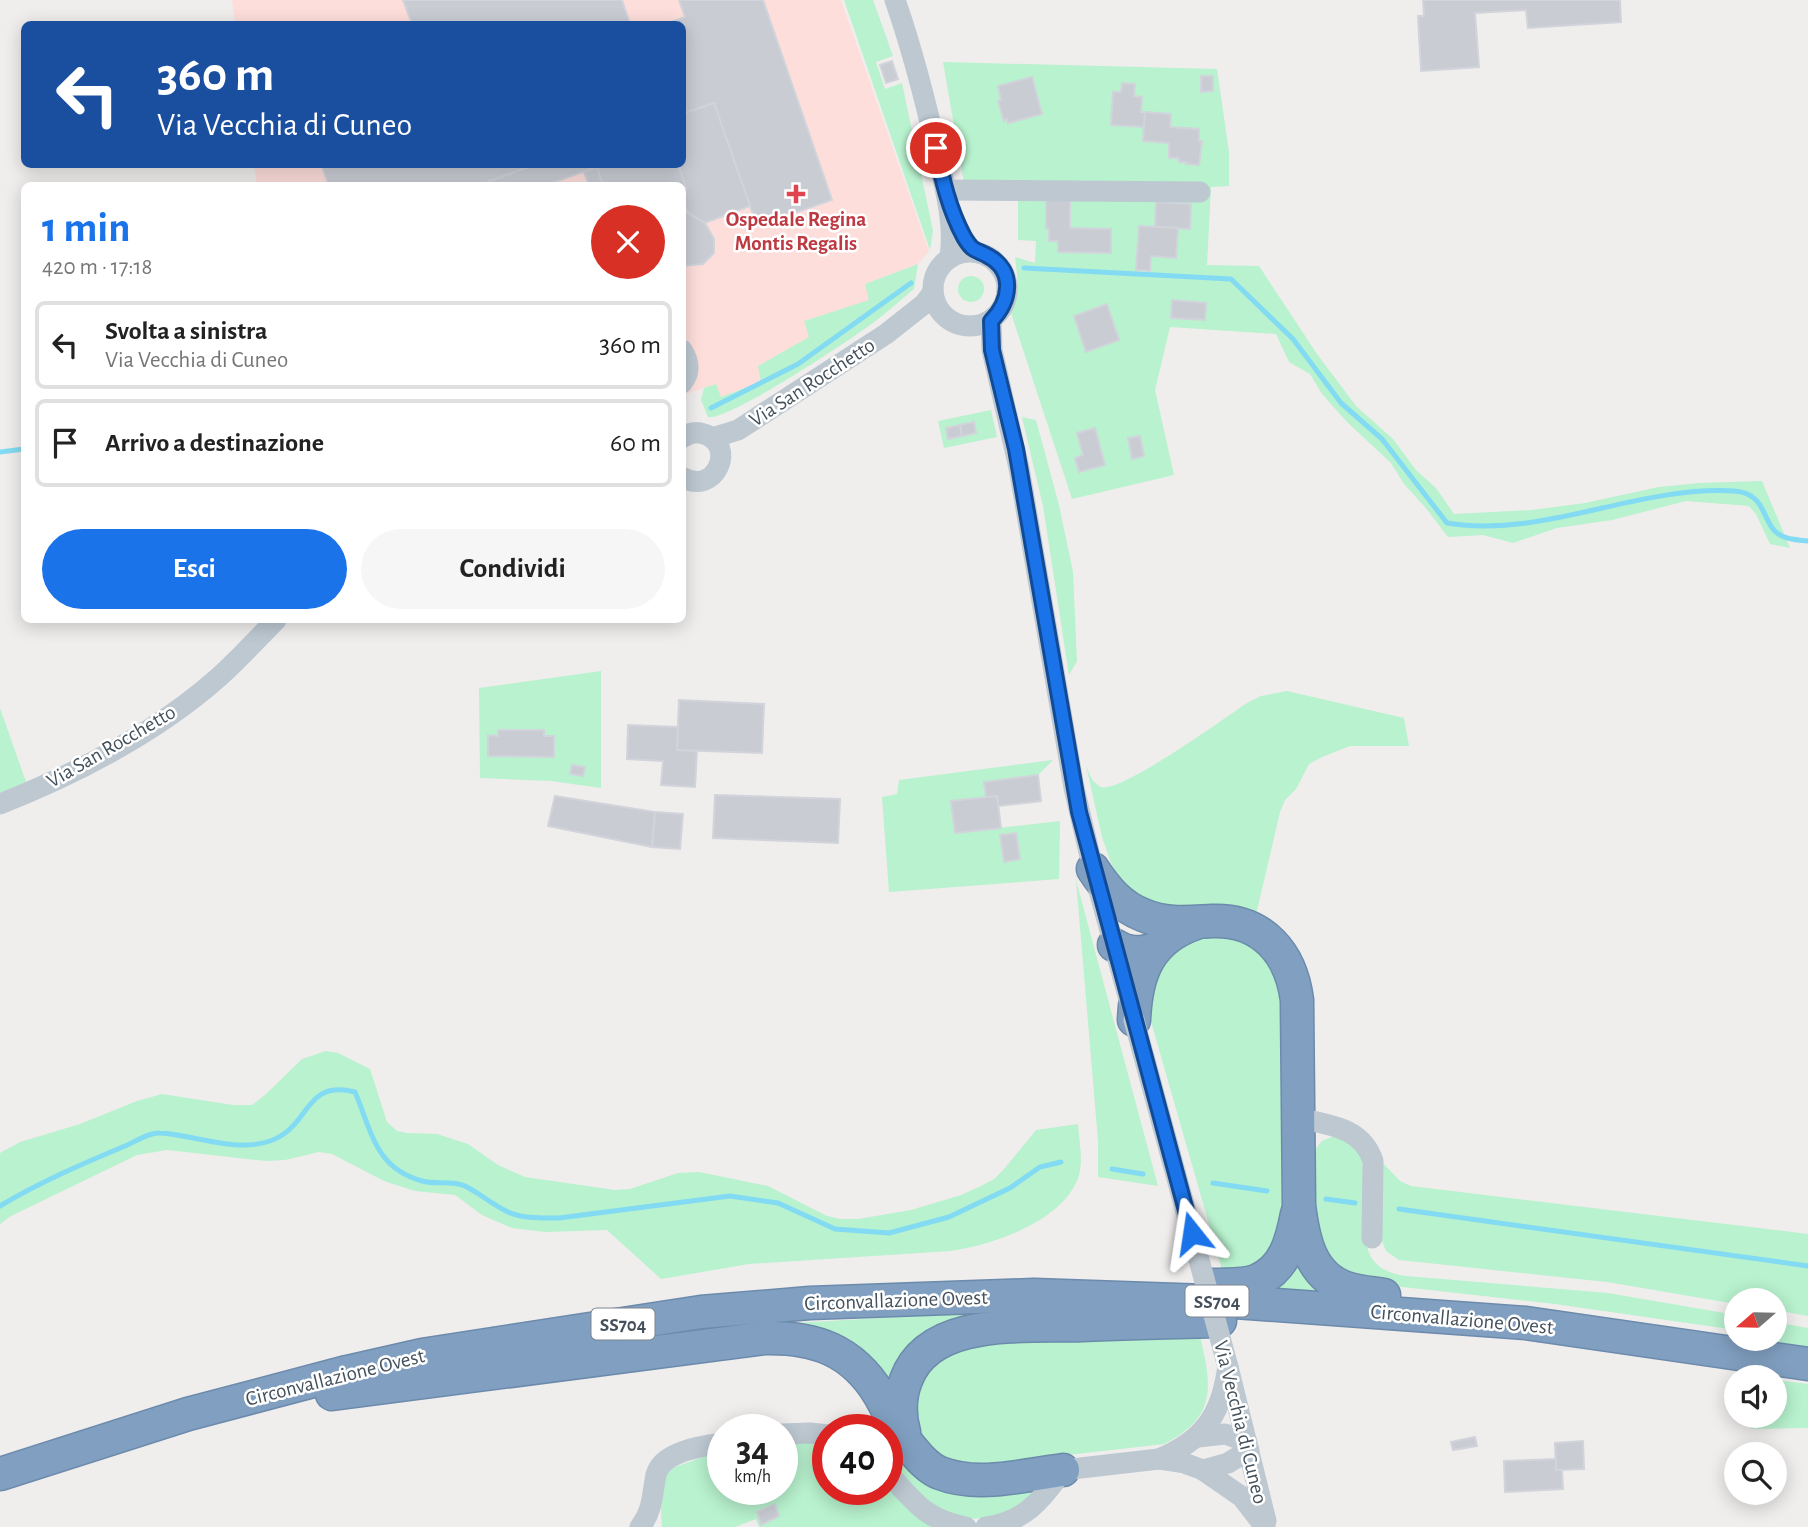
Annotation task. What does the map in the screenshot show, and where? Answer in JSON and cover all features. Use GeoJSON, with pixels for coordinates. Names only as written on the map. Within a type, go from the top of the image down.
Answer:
{"type":"FeatureCollection","features":[{"type":"Feature","properties":{"kind":"highway"},"geometry":{"type":"LineString","coordinates":[[1093,869],[1123,905],[1146,916],[1173,922],[1228,922],[1261,933],[1290,968],[1297,1000],[1299,1205],[1309,1252],[1325,1276],[1347,1288],[1526,1323]]}},
{"type":"Feature","properties":{"kind":"highway"},"geometry":{"type":"LineString","coordinates":[[1146,916],[1125,927],[1113,943],[1127,952],[1155,949]]}},
{"type":"Feature","properties":{"kind":"highway"},"geometry":{"type":"LineString","coordinates":[[1134,1020],[1141,974],[1155,949],[1172,933],[1196,923]]}},
{"type":"Feature","properties":{"kind":"highway"},"geometry":{"type":"LineString","coordinates":[[1067,1296],[1257,1281],[1267,1275],[1284,1257],[1299,1205]]}},
{"type":"Feature","properties":{"kind":"highway","name":"Circonvallazione Ovest"},"geometry":{"type":"LineString","coordinates":[[0,1474],[188,1415],[347,1371],[422,1355],[701,1312],[810,1303],[945,1297],[1067,1296],[1367,1310],[1526,1323],[1808,1364]]}},
{"type":"Feature","properties":{"kind":"highway"},"geometry":{"type":"LineString","coordinates":[[917,1455],[904,1432],[900,1399],[915,1362],[925,1351],[952,1336],[1006,1327],[1295,1318],[1367,1310]]}},
{"type":"Feature","properties":{"kind":"highway"},"geometry":{"type":"LineString","coordinates":[[188,1415],[441,1379],[752,1340],[789,1338],[808,1340],[827,1347],[856,1365],[879,1394],[895,1426],[917,1455],[936,1472],[966,1480],[982,1480],[1063,1470]]}},
{"type":"Feature","properties":{"kind":"street"},"geometry":{"type":"LineString","coordinates":[[895,0],[915,59],[948,198],[952,229],[950,258]]}},
{"type":"Feature","properties":{"kind":"street"},"geometry":{"type":"LineString","coordinates":[[948,198],[1200,192]]}},
{"type":"Feature","properties":{"kind":"street"},"geometry":{"type":"LineString","coordinates":[[948,198],[974,252]]}},
{"type":"Feature","properties":{"kind":"street"},"geometry":{"type":"LineString","coordinates":[[974,252],[989,256],[1000,267],[1007,280],[1008,295],[1002,310],[991,321],[971,327],[947,319],[940,311],[933,292],[937,272],[950,258],[974,252]]}},
{"type":"Feature","properties":{"kind":"street","name":"Via San Rocchetto"},"geometry":{"type":"LineString","coordinates":[[686,430],[696,432],[717,446],[886,334],[917,310],[933,292]]}},
{"type":"Feature","properties":{"kind":"street","name":"Via San Rocchetto"},"geometry":{"type":"LineString","coordinates":[[886,334],[911,323],[947,319]]}},
{"type":"Feature","properties":{"kind":"street","name":"Via Vecchia di Cuneo"},"geometry":{"type":"LineString","coordinates":[[991,321],[990,333],[997,376],[1012,430],[1070,764],[1093,869],[1228,1367],[1266,1527]]}},
{"type":"Feature","properties":{"kind":"street","name":"Via Vecchia di Cuneo"},"geometry":{"type":"LineString","coordinates":[[971,327],[979,337],[997,376]]}},
{"type":"Feature","properties":{"kind":"street"},"geometry":{"type":"LineString","coordinates":[[686,359],[689,365],[686,377]]}},
{"type":"Feature","properties":{"kind":"street"},"geometry":{"type":"LineString","coordinates":[[686,478],[696,482],[715,474],[720,465],[717,446]]}},
{"type":"Feature","properties":{"kind":"street","name":"Via San Rocchetto"},"geometry":{"type":"LineString","coordinates":[[0,804],[79,768],[159,723],[219,677],[273,623]]}},
{"type":"Feature","properties":{"kind":"street"},"geometry":{"type":"LineString","coordinates":[[1298,1118],[1351,1133],[1362,1140],[1369,1150],[1373,1161],[1372,1238]]}},
{"type":"Feature","properties":{"kind":"street"},"geometry":{"type":"LineString","coordinates":[[986,1527],[1026,1514],[1048,1492],[1063,1470],[1159,1459],[1179,1450],[1198,1437],[1212,1418],[1220,1402],[1228,1367]]}},
{"type":"Feature","properties":{"kind":"street"},"geometry":{"type":"LineString","coordinates":[[1198,1437],[1225,1434],[1248,1446],[1228,1463],[1203,1469]]}},
{"type":"Feature","properties":{"kind":"street"},"geometry":{"type":"LineString","coordinates":[[640,1527],[650,1512],[657,1473],[663,1462],[685,1452],[707,1447]]}},
{"type":"Feature","properties":{"kind":"street"},"geometry":{"type":"LineString","coordinates":[[1159,1459],[1203,1469],[1242,1497],[1266,1527]]}},
{"type":"Feature","properties":{"kind":"street"},"geometry":{"type":"LineString","coordinates":[[903,1489],[930,1516],[966,1527]]}},
{"type":"Feature","properties":{"kind":"shaded area","name":"Ospedale Regina Montis Regalis"},"geometry":{"type":"Polygon","coordinates":[[[232,0],[841,0],[929,251],[918,264],[865,284],[870,300],[804,321],[809,337],[758,366],[762,382],[721,397],[716,384],[686,394],[686,182],[257,182],[254,168],[686,168],[686,21],[235,21],[232,0]]]}},
{"type":"Feature","properties":{"kind":"green space"},"geometry":{"type":"Polygon","coordinates":[[[844,0],[873,0],[893,56],[876,62],[885,89],[902,83],[933,231],[930,250],[844,0]]]}},
{"type":"Feature","properties":{"kind":"green space"},"geometry":{"type":"Polygon","coordinates":[[[943,62],[1217,69],[1229,152],[1229,186],[1211,187],[1207,265],[1259,266],[1317,354],[1356,406],[1393,439],[1416,470],[1436,488],[1454,514],[1532,510],[1585,503],[1659,487],[1762,481],[1790,548],[1770,544],[1756,514],[1749,506],[1686,501],[1612,520],[1557,528],[1513,543],[1483,535],[1448,537],[1404,484],[1391,463],[1347,422],[1322,394],[1310,374],[1289,362],[1276,334],[1170,327],[1155,390],[1174,475],[1072,499],[1011,313],[1017,285],[1015,257],[1035,263],[1036,241],[1018,240],[1018,195],[964,183],[943,62]]]}},
{"type":"Feature","properties":{"kind":"green space"},"geometry":{"type":"Polygon","coordinates":[[[918,264],[914,289],[870,325],[759,396],[737,408],[708,417],[701,400],[704,388],[716,384],[721,397],[761,382],[758,366],[809,337],[804,321],[869,300],[865,284],[918,264]]]}},
{"type":"Feature","properties":{"kind":"green space"},"geometry":{"type":"Polygon","coordinates":[[[971,276],[980,280],[984,289],[980,298],[971,302],[962,298],[958,289],[962,280],[971,276]]]}},
{"type":"Feature","properties":{"kind":"green space"},"geometry":{"type":"Polygon","coordinates":[[[991,410],[997,437],[944,448],[938,421],[991,410]]]}},
{"type":"Feature","properties":{"kind":"green space"},"geometry":{"type":"Polygon","coordinates":[[[1022,417],[1036,420],[1059,505],[1073,572],[1077,661],[1069,675],[1043,506],[1022,417]]]}},
{"type":"Feature","properties":{"kind":"green space"},"geometry":{"type":"Polygon","coordinates":[[[601,671],[601,788],[551,781],[480,778],[479,688],[601,671]]]}},
{"type":"Feature","properties":{"kind":"green space"},"geometry":{"type":"Polygon","coordinates":[[[1287,691],[1404,718],[1409,746],[1350,746],[1309,764],[1280,812],[1256,915],[1153,906],[1122,885],[1102,837],[1086,765],[1095,783],[1101,787],[1112,786],[1150,767],[1247,703],[1261,696],[1287,691]]]}},
{"type":"Feature","properties":{"kind":"green space"},"geometry":{"type":"Polygon","coordinates":[[[0,708],[26,782],[0,793],[0,708]]]}},
{"type":"Feature","properties":{"kind":"green space"},"geometry":{"type":"Polygon","coordinates":[[[1053,760],[1038,775],[985,782],[986,797],[955,833],[1060,821],[1059,879],[889,892],[882,797],[897,794],[899,780],[1053,760]]]}},
{"type":"Feature","properties":{"kind":"green space"},"geometry":{"type":"Polygon","coordinates":[[[1076,880],[1158,1186],[1098,1177],[1098,1141],[1076,880]]]}},
{"type":"Feature","properties":{"kind":"green space"},"geometry":{"type":"Polygon","coordinates":[[[1209,933],[1250,942],[1270,962],[1284,999],[1284,1211],[1267,1263],[1223,1273],[1150,1018],[1148,1002],[1150,987],[1169,950],[1209,933]]]}},
{"type":"Feature","properties":{"kind":"green space"},"geometry":{"type":"Polygon","coordinates":[[[326,1051],[338,1053],[370,1069],[387,1122],[397,1131],[437,1134],[468,1144],[498,1165],[525,1177],[615,1190],[630,1189],[678,1173],[699,1172],[768,1186],[827,1216],[858,1219],[911,1210],[961,1195],[994,1179],[1036,1130],[1078,1124],[1080,1172],[1070,1194],[1042,1219],[1005,1237],[967,1248],[749,1264],[661,1279],[607,1230],[545,1232],[512,1228],[482,1215],[455,1195],[415,1191],[384,1181],[332,1154],[319,1152],[285,1160],[266,1161],[167,1150],[137,1155],[11,1216],[0,1224],[0,1153],[20,1142],[80,1124],[162,1094],[233,1105],[252,1105],[302,1059],[326,1051]]]}},
{"type":"Feature","properties":{"kind":"green space"},"geometry":{"type":"Polygon","coordinates":[[[1334,1136],[1343,1137],[1362,1156],[1367,1246],[1375,1262],[1392,1273],[1608,1293],[1724,1313],[1724,1328],[1555,1304],[1358,1282],[1337,1273],[1314,1227],[1313,1152],[1322,1141],[1334,1136]]]}},
{"type":"Feature","properties":{"kind":"green space"},"geometry":{"type":"Polygon","coordinates":[[[1380,1160],[1400,1181],[1411,1186],[1808,1234],[1808,1316],[1787,1312],[1787,1288],[1724,1288],[1724,1302],[1607,1282],[1399,1260],[1386,1251],[1380,1236],[1380,1160]]]}},
{"type":"Feature","properties":{"kind":"green space"},"geometry":{"type":"Polygon","coordinates":[[[1298,1250],[1331,1294],[1262,1290],[1298,1250]]]}},
{"type":"Feature","properties":{"kind":"green space"},"geometry":{"type":"Polygon","coordinates":[[[1002,1311],[892,1393],[815,1328],[794,1323],[1002,1311]]]}},
{"type":"Feature","properties":{"kind":"green space"},"geometry":{"type":"Polygon","coordinates":[[[1787,1324],[1808,1328],[1808,1351],[1787,1345],[1787,1324]]]}},
{"type":"Feature","properties":{"kind":"green space"},"geometry":{"type":"Polygon","coordinates":[[[1200,1336],[1208,1385],[1202,1411],[1194,1423],[1164,1444],[981,1465],[960,1464],[937,1455],[917,1431],[912,1390],[940,1352],[978,1342],[1200,1336]]]}},
{"type":"Feature","properties":{"kind":"green space"},"geometry":{"type":"Polygon","coordinates":[[[1787,1381],[1808,1384],[1808,1428],[1751,1429],[1787,1428],[1787,1381]]]}},
{"type":"Feature","properties":{"kind":"green space"},"geometry":{"type":"Polygon","coordinates":[[[798,1442],[812,1442],[812,1505],[903,1505],[903,1498],[933,1527],[759,1527],[756,1519],[735,1527],[662,1527],[662,1486],[665,1478],[675,1467],[707,1456],[707,1505],[798,1505],[798,1442]]]}},
{"type":"Feature","properties":{"kind":"green space"},"geometry":{"type":"Polygon","coordinates":[[[903,1464],[919,1475],[1037,1486],[1024,1505],[1014,1511],[982,1518],[950,1517],[942,1514],[903,1479],[903,1464]]]}},
{"type":"Feature","properties":{"kind":"building"},"geometry":{"type":"Polygon","coordinates":[[[403,0],[622,0],[629,21],[411,21],[403,0]]]}},
{"type":"Feature","properties":{"kind":"building"},"geometry":{"type":"Polygon","coordinates":[[[679,0],[763,0],[832,200],[757,226],[714,103],[686,113],[686,21],[674,21],[685,17],[679,0]]]}},
{"type":"Feature","properties":{"kind":"building"},"geometry":{"type":"Polygon","coordinates":[[[1423,0],[1620,0],[1621,22],[1528,28],[1526,10],[1475,13],[1479,67],[1421,71],[1418,16],[1424,16],[1423,0]]]}},
{"type":"Feature","properties":{"kind":"building"},"geometry":{"type":"Polygon","coordinates":[[[892,61],[898,79],[886,83],[880,65],[892,61]]]}},
{"type":"Feature","properties":{"kind":"building"},"geometry":{"type":"Polygon","coordinates":[[[1201,76],[1213,76],[1213,91],[1201,92],[1201,76]]]}},
{"type":"Feature","properties":{"kind":"building"},"geometry":{"type":"Polygon","coordinates":[[[1032,77],[1042,114],[1008,123],[1007,119],[1004,121],[998,101],[1001,100],[998,86],[1032,77]]]}},
{"type":"Feature","properties":{"kind":"building"},"geometry":{"type":"Polygon","coordinates":[[[1122,83],[1135,84],[1134,96],[1142,97],[1144,127],[1111,125],[1113,92],[1121,92],[1122,83]]]}},
{"type":"Feature","properties":{"kind":"building"},"geometry":{"type":"Polygon","coordinates":[[[714,103],[750,206],[705,223],[687,211],[686,182],[679,168],[686,168],[686,113],[714,103]]]}},
{"type":"Feature","properties":{"kind":"building"},"geometry":{"type":"Polygon","coordinates":[[[1145,112],[1171,114],[1170,127],[1199,129],[1199,141],[1202,141],[1199,165],[1179,162],[1179,158],[1169,158],[1169,143],[1143,141],[1145,112]]]}},
{"type":"Feature","properties":{"kind":"building"},"geometry":{"type":"Polygon","coordinates":[[[322,168],[526,168],[488,182],[328,182],[322,168]]]}},
{"type":"Feature","properties":{"kind":"building"},"geometry":{"type":"Polygon","coordinates":[[[526,168],[594,168],[555,182],[488,182],[526,168]]]}},
{"type":"Feature","properties":{"kind":"building"},"geometry":{"type":"Polygon","coordinates":[[[597,168],[679,168],[684,182],[602,182],[597,168]]]}},
{"type":"Feature","properties":{"kind":"building"},"geometry":{"type":"Polygon","coordinates":[[[597,168],[602,182],[588,182],[584,172],[597,168]]]}},
{"type":"Feature","properties":{"kind":"building"},"geometry":{"type":"Polygon","coordinates":[[[1046,199],[1070,199],[1070,228],[1111,229],[1111,253],[1058,252],[1058,241],[1049,241],[1049,229],[1046,228],[1046,199]]]}},
{"type":"Feature","properties":{"kind":"building"},"geometry":{"type":"Polygon","coordinates":[[[1156,202],[1191,204],[1190,229],[1155,227],[1156,202]]]}},
{"type":"Feature","properties":{"kind":"building"},"geometry":{"type":"Polygon","coordinates":[[[686,212],[705,223],[714,239],[714,253],[703,264],[686,266],[686,212]]]}},
{"type":"Feature","properties":{"kind":"building"},"geometry":{"type":"Polygon","coordinates":[[[1139,226],[1178,228],[1176,258],[1151,256],[1150,271],[1136,270],[1139,226]]]}},
{"type":"Feature","properties":{"kind":"building"},"geometry":{"type":"Polygon","coordinates":[[[1172,300],[1206,303],[1205,320],[1171,318],[1172,300]]]}},
{"type":"Feature","properties":{"kind":"building"},"geometry":{"type":"Polygon","coordinates":[[[1107,304],[1119,340],[1086,352],[1074,316],[1107,304]]]}},
{"type":"Feature","properties":{"kind":"building"},"geometry":{"type":"Polygon","coordinates":[[[974,422],[976,433],[962,436],[960,425],[974,422]]]}},
{"type":"Feature","properties":{"kind":"building"},"geometry":{"type":"Polygon","coordinates":[[[960,425],[962,436],[948,439],[946,428],[960,425]]]}},
{"type":"Feature","properties":{"kind":"building"},"geometry":{"type":"Polygon","coordinates":[[[1095,428],[1105,465],[1079,472],[1075,458],[1083,455],[1077,433],[1095,428]]]}},
{"type":"Feature","properties":{"kind":"building"},"geometry":{"type":"Polygon","coordinates":[[[1140,436],[1144,456],[1132,459],[1128,438],[1140,436]]]}},
{"type":"Feature","properties":{"kind":"building"},"geometry":{"type":"Polygon","coordinates":[[[679,700],[764,704],[762,753],[677,750],[679,700]]]}},
{"type":"Feature","properties":{"kind":"building"},"geometry":{"type":"Polygon","coordinates":[[[628,725],[678,727],[677,750],[697,751],[695,787],[661,785],[663,761],[627,759],[628,725]]]}},
{"type":"Feature","properties":{"kind":"building"},"geometry":{"type":"Polygon","coordinates":[[[498,730],[544,730],[544,736],[554,736],[554,757],[488,756],[488,735],[498,736],[498,730]]]}},
{"type":"Feature","properties":{"kind":"building"},"geometry":{"type":"Polygon","coordinates":[[[572,765],[585,767],[583,776],[570,774],[572,765]]]}},
{"type":"Feature","properties":{"kind":"building"},"geometry":{"type":"Polygon","coordinates":[[[1038,775],[1041,801],[998,806],[997,796],[986,797],[984,782],[1038,775]]]}},
{"type":"Feature","properties":{"kind":"building"},"geometry":{"type":"Polygon","coordinates":[[[715,795],[840,799],[838,843],[713,838],[715,795]]]}},
{"type":"Feature","properties":{"kind":"building"},"geometry":{"type":"Polygon","coordinates":[[[555,796],[655,812],[652,847],[548,826],[555,796]]]}},
{"type":"Feature","properties":{"kind":"building"},"geometry":{"type":"Polygon","coordinates":[[[997,796],[1001,828],[955,833],[951,801],[997,796]]]}},
{"type":"Feature","properties":{"kind":"building"},"geometry":{"type":"Polygon","coordinates":[[[655,812],[683,814],[680,849],[652,847],[655,812]]]}},
{"type":"Feature","properties":{"kind":"building"},"geometry":{"type":"Polygon","coordinates":[[[1016,833],[1020,859],[1004,862],[1000,835],[1016,833]]]}},
{"type":"Feature","properties":{"kind":"building"},"geometry":{"type":"Polygon","coordinates":[[[1475,1437],[1477,1446],[1453,1450],[1451,1442],[1475,1437]]]}},
{"type":"Feature","properties":{"kind":"building"},"geometry":{"type":"Polygon","coordinates":[[[1583,1441],[1584,1469],[1556,1470],[1555,1443],[1583,1441]]]}},
{"type":"Feature","properties":{"kind":"building"},"geometry":{"type":"Polygon","coordinates":[[[1556,1459],[1556,1470],[1562,1470],[1563,1489],[1505,1492],[1504,1461],[1556,1459]]]}},
{"type":"Feature","properties":{"kind":"building"},"geometry":{"type":"Polygon","coordinates":[[[775,1505],[779,1516],[761,1525],[757,1512],[775,1505]]]}},
{"type":"Feature","properties":{"kind":"waterway"},"geometry":{"type":"LineString","coordinates":[[1024,268],[1231,279],[1293,339],[1341,403],[1382,439],[1447,523],[1483,526],[1519,524],[1662,496],[1698,491],[1734,491],[1753,498],[1775,532],[1788,538],[1808,541]]}},
{"type":"Feature","properties":{"kind":"waterway"},"geometry":{"type":"LineString","coordinates":[[711,408],[798,364],[911,283]]}},
{"type":"Feature","properties":{"kind":"waterway"},"geometry":{"type":"LineString","coordinates":[[0,452],[21,449]]}},
{"type":"Feature","properties":{"kind":"waterway"},"geometry":{"type":"LineString","coordinates":[[0,1206],[61,1174],[151,1134],[173,1134],[243,1145],[270,1141],[293,1126],[316,1098],[326,1092],[338,1090],[355,1092],[377,1147],[394,1167],[406,1175],[422,1181],[465,1186],[506,1211],[532,1218],[559,1218],[730,1196],[778,1203],[835,1229],[889,1233],[949,1217],[1010,1188],[1040,1167],[1061,1162]]}},
{"type":"Feature","properties":{"kind":"waterway"},"geometry":{"type":"LineString","coordinates":[[1112,1169],[1143,1174]]}},
{"type":"Feature","properties":{"kind":"waterway"},"geometry":{"type":"LineString","coordinates":[[1213,1183],[1267,1191]]}},
{"type":"Feature","properties":{"kind":"waterway"},"geometry":{"type":"LineString","coordinates":[[1326,1199],[1355,1203]]}},
{"type":"Feature","properties":{"kind":"waterway"},"geometry":{"type":"LineString","coordinates":[[1399,1209],[1808,1266]]}},
{"type":"Feature","properties":{"kind":"place","name":"Ospedale Regina Montis Regalis"},"geometry":{"type":"Point","coordinates":[796,194]}},
{"type":"Feature","properties":{"kind":"route"},"geometry":{"type":"LineString","coordinates":[[936,148],[950,207],[967,241],[974,252],[989,256],[1000,267],[1007,280],[1008,295],[1002,310],[991,321],[992,350],[1016,449],[1074,789],[1093,869],[1192,1233]]}}]}
